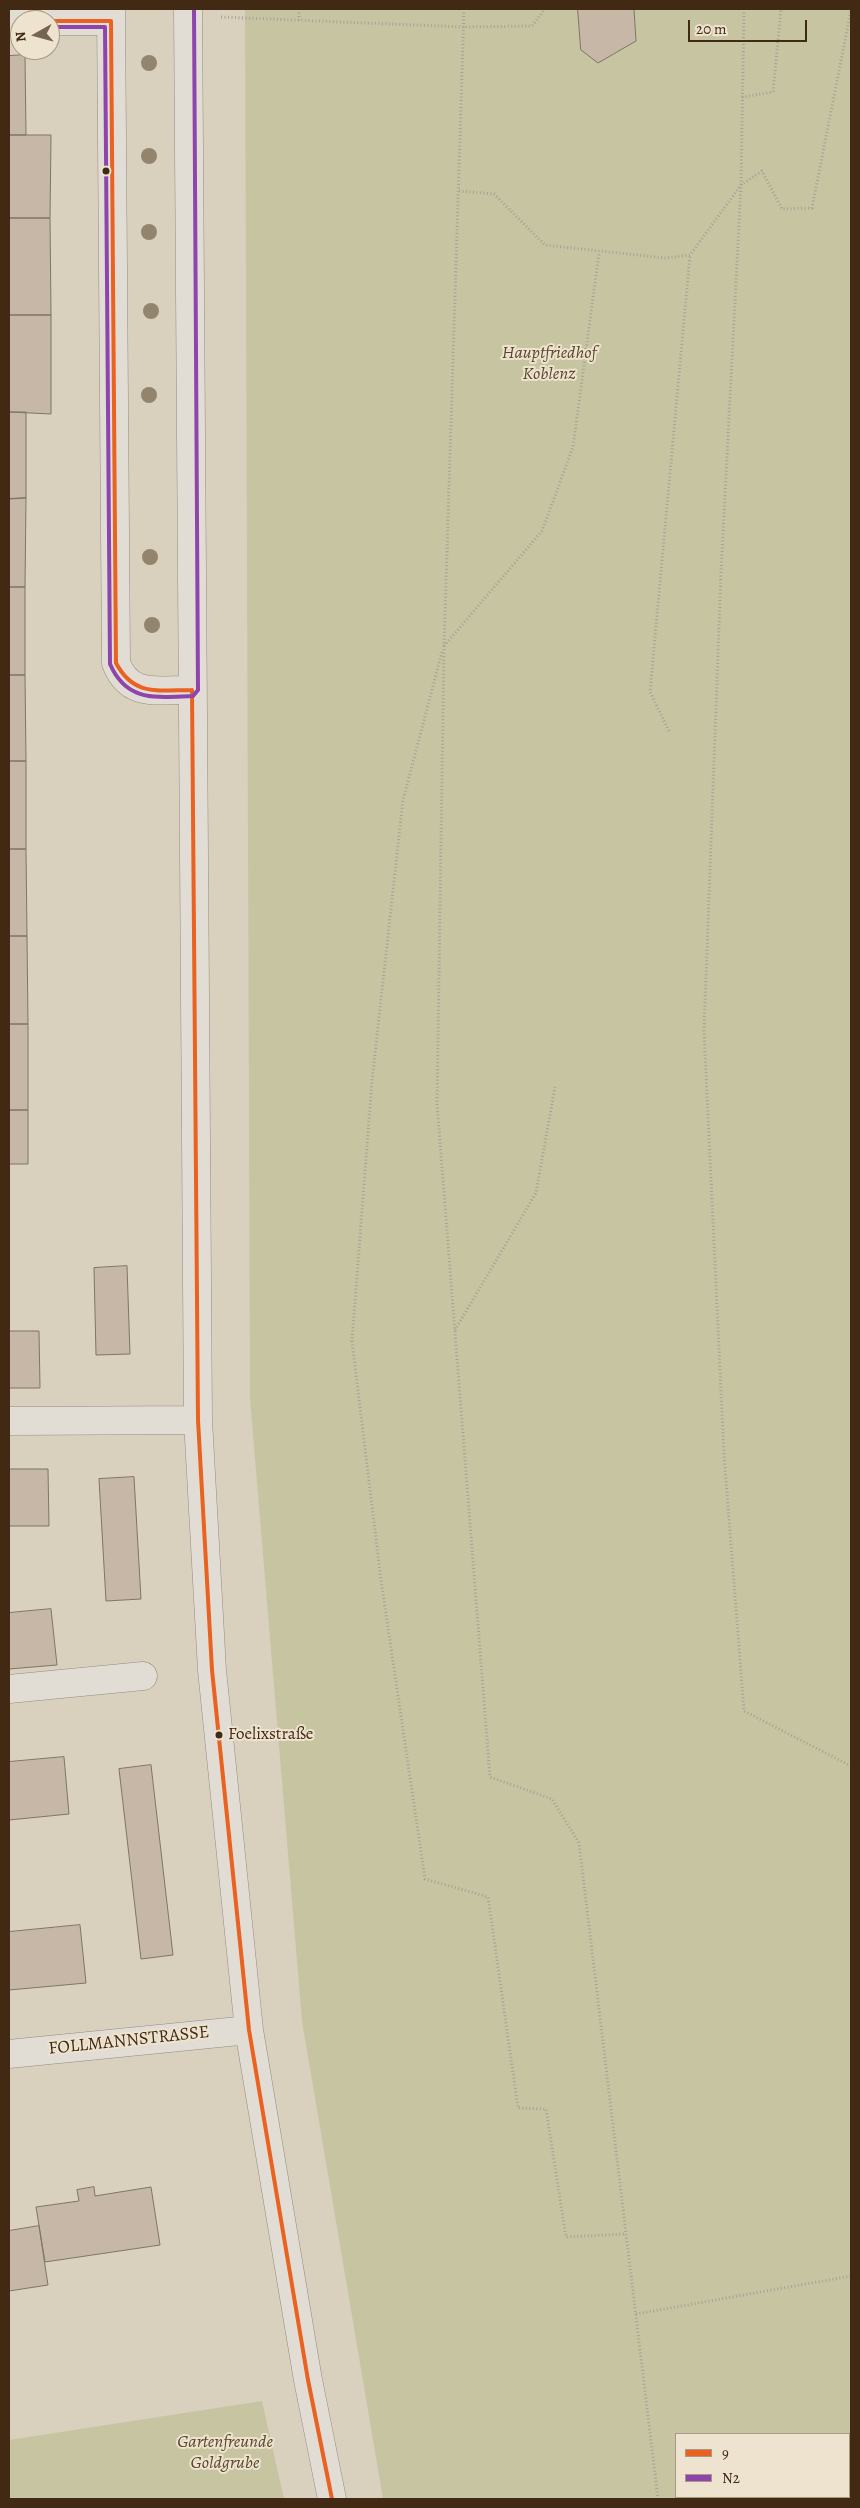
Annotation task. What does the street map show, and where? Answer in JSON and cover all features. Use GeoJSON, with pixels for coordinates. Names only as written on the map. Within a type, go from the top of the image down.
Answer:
{"type":"FeatureCollection","features":[{"type":"Feature","properties":{"kind":"street"},"geometry":{"type":"LineString","coordinates":[[188,13],[198,1420],[212,1670],[249,2030],[308,2380],[332,2499]]}},
{"type":"Feature","properties":{"kind":"street"},"geometry":{"type":"LineString","coordinates":[[60,20],[111,15],[116,662],[125,681],[136,688],[192,690]]}},
{"type":"Feature","properties":{"kind":"street"},"geometry":{"type":"LineString","coordinates":[[9,1421],[198,1420]]}},
{"type":"Feature","properties":{"kind":"street"},"geometry":{"type":"LineString","coordinates":[[9,1689],[143,1676]]}},
{"type":"Feature","properties":{"kind":"street","name":"FOLLMANNSTRASSE"},"geometry":{"type":"LineString","coordinates":[[9,2054],[249,2030]]}},
{"type":"Feature","properties":{"kind":"path"},"geometry":{"type":"LineString","coordinates":[[220,9],[220,27]]}},
{"type":"Feature","properties":{"kind":"path"},"geometry":{"type":"LineString","coordinates":[[299,9],[299,20]]}},
{"type":"Feature","properties":{"kind":"path"},"geometry":{"type":"LineString","coordinates":[[464,9],[444,646],[437,1104],[490,1777],[552,1799],[579,1843],[658,2499]]}},
{"type":"Feature","properties":{"kind":"path"},"geometry":{"type":"LineString","coordinates":[[188,13],[220,17],[464,27],[532,26],[545,9]]}},
{"type":"Feature","properties":{"kind":"path"},"geometry":{"type":"LineString","coordinates":[[744,9],[741,185],[721,572],[704,1031],[724,1455],[744,1711],[851,1766]]}},
{"type":"Feature","properties":{"kind":"path"},"geometry":{"type":"LineString","coordinates":[[742,97],[773,92],[781,9]]}},
{"type":"Feature","properties":{"kind":"path"},"geometry":{"type":"LineString","coordinates":[[669,731],[650,692],[690,255],[741,185],[762,171],[782,209],[812,208],[851,10]]}},
{"type":"Feature","properties":{"kind":"path"},"geometry":{"type":"LineString","coordinates":[[459,191],[494,194],[545,245],[665,258],[690,255]]}},
{"type":"Feature","properties":{"kind":"path"},"geometry":{"type":"LineString","coordinates":[[599,252],[573,448],[542,531],[444,646],[403,800],[372,1081],[352,1341],[381,1580],[425,1879],[488,1897],[518,2108],[546,2109],[566,2237],[626,2234]]}},
{"type":"Feature","properties":{"kind":"path"},"geometry":{"type":"LineString","coordinates":[[455,1330],[536,1192],[556,1088]]}},
{"type":"Feature","properties":{"kind":"path"},"geometry":{"type":"LineString","coordinates":[[636,2314],[851,2276]]}},
{"type":"Feature","properties":{"kind":"green space","name":"Hauptfriedhof Koblenz"},"geometry":{"type":"Polygon","coordinates":[[[245,9],[851,9],[851,2499],[383,2499],[302,2021],[250,1399],[245,9]]]}},
{"type":"Feature","properties":{"kind":"green space","name":"Gartenfreunde Goldgrube"},"geometry":{"type":"Polygon","coordinates":[[[262,2401],[284,2499],[9,2499],[9,2440],[262,2401]]]}},
{"type":"Feature","properties":{"kind":"building"},"geometry":{"type":"Polygon","coordinates":[[[578,9],[634,9],[636,41],[598,63],[581,50],[578,9]]]}},
{"type":"Feature","properties":{"kind":"building"},"geometry":{"type":"Polygon","coordinates":[[[9,56],[10,60],[25,60],[26,135],[9,135],[9,56]]]}},
{"type":"Feature","properties":{"kind":"building"},"geometry":{"type":"Polygon","coordinates":[[[9,135],[51,135],[50,218],[9,218],[9,135]]]}},
{"type":"Feature","properties":{"kind":"building"},"geometry":{"type":"Polygon","coordinates":[[[9,218],[50,218],[51,315],[9,315],[9,218]]]}},
{"type":"Feature","properties":{"kind":"building"},"geometry":{"type":"Polygon","coordinates":[[[9,315],[51,315],[51,414],[9,412],[9,315]]]}},
{"type":"Feature","properties":{"kind":"building"},"geometry":{"type":"Polygon","coordinates":[[[9,412],[26,412],[26,498],[9,499],[9,412]]]}},
{"type":"Feature","properties":{"kind":"building"},"geometry":{"type":"Polygon","coordinates":[[[26,498],[25,587],[9,587],[9,499],[26,498]]]}},
{"type":"Feature","properties":{"kind":"building"},"geometry":{"type":"Polygon","coordinates":[[[9,587],[25,587],[25,675],[9,675],[9,587]]]}},
{"type":"Feature","properties":{"kind":"building"},"geometry":{"type":"Polygon","coordinates":[[[9,675],[25,675],[26,761],[9,761],[9,675]]]}},
{"type":"Feature","properties":{"kind":"building"},"geometry":{"type":"Polygon","coordinates":[[[9,761],[26,761],[26,849],[9,849],[9,761]]]}},
{"type":"Feature","properties":{"kind":"building"},"geometry":{"type":"Polygon","coordinates":[[[9,849],[26,849],[27,936],[9,936],[9,849]]]}},
{"type":"Feature","properties":{"kind":"building"},"geometry":{"type":"Polygon","coordinates":[[[9,936],[27,936],[28,1024],[9,1024],[9,936]]]}},
{"type":"Feature","properties":{"kind":"building"},"geometry":{"type":"Polygon","coordinates":[[[9,1024],[28,1024],[28,1110],[9,1110],[9,1024]]]}},
{"type":"Feature","properties":{"kind":"building"},"geometry":{"type":"Polygon","coordinates":[[[9,1110],[28,1110],[28,1164],[9,1164],[9,1110]]]}},
{"type":"Feature","properties":{"kind":"building"},"geometry":{"type":"Polygon","coordinates":[[[127,1266],[130,1354],[96,1355],[94,1268],[127,1266]]]}},
{"type":"Feature","properties":{"kind":"building"},"geometry":{"type":"Polygon","coordinates":[[[9,1331],[39,1331],[40,1388],[9,1388],[9,1331]]]}},
{"type":"Feature","properties":{"kind":"building"},"geometry":{"type":"Polygon","coordinates":[[[9,1469],[48,1469],[49,1526],[9,1526],[9,1469]]]}},
{"type":"Feature","properties":{"kind":"building"},"geometry":{"type":"Polygon","coordinates":[[[134,1477],[141,1599],[106,1601],[99,1479],[134,1477]]]}},
{"type":"Feature","properties":{"kind":"building"},"geometry":{"type":"Polygon","coordinates":[[[51,1609],[57,1665],[9,1669],[9,1613],[51,1609]]]}},
{"type":"Feature","properties":{"kind":"building"},"geometry":{"type":"Polygon","coordinates":[[[64,1757],[69,1814],[9,1820],[9,1762],[64,1757]]]}},
{"type":"Feature","properties":{"kind":"building"},"geometry":{"type":"Polygon","coordinates":[[[151,1765],[173,1955],[141,1959],[119,1769],[151,1765]]]}},
{"type":"Feature","properties":{"kind":"building"},"geometry":{"type":"Polygon","coordinates":[[[80,1925],[86,1983],[9,1990],[9,1932],[80,1925]]]}},
{"type":"Feature","properties":{"kind":"building"},"geometry":{"type":"Polygon","coordinates":[[[94,2187],[95,2196],[151,2187],[160,2245],[45,2262],[36,2207],[79,2201],[77,2190],[94,2187]]]}},
{"type":"Feature","properties":{"kind":"building"},"geometry":{"type":"Polygon","coordinates":[[[39,2226],[48,2285],[9,2291],[9,2231],[39,2226]]]}},
{"type":"Feature","properties":{"kind":"transit line","name":"N2"},"geometry":{"type":"LineString","coordinates":[[60,27],[105,27],[110,664],[117,677],[134,692],[155,697],[193,696],[198,690],[194,9]]}},
{"type":"Feature","properties":{"kind":"transit line","name":"9"},"geometry":{"type":"LineString","coordinates":[[60,21],[111,21]]}},
{"type":"Feature","properties":{"kind":"transit line","name":"9"},"geometry":{"type":"LineString","coordinates":[[111,21],[116,663],[123,674],[131,682],[139,686],[158,690],[192,690]]}},
{"type":"Feature","properties":{"kind":"transit line","name":"9"},"geometry":{"type":"LineString","coordinates":[[192,690],[198,1420],[212,1670],[249,2030],[308,2380],[332,2499]]}},
{"type":"Feature","properties":{"kind":"place","name":"Foelixstraße"},"geometry":{"type":"Point","coordinates":[219,1735]}}]}
